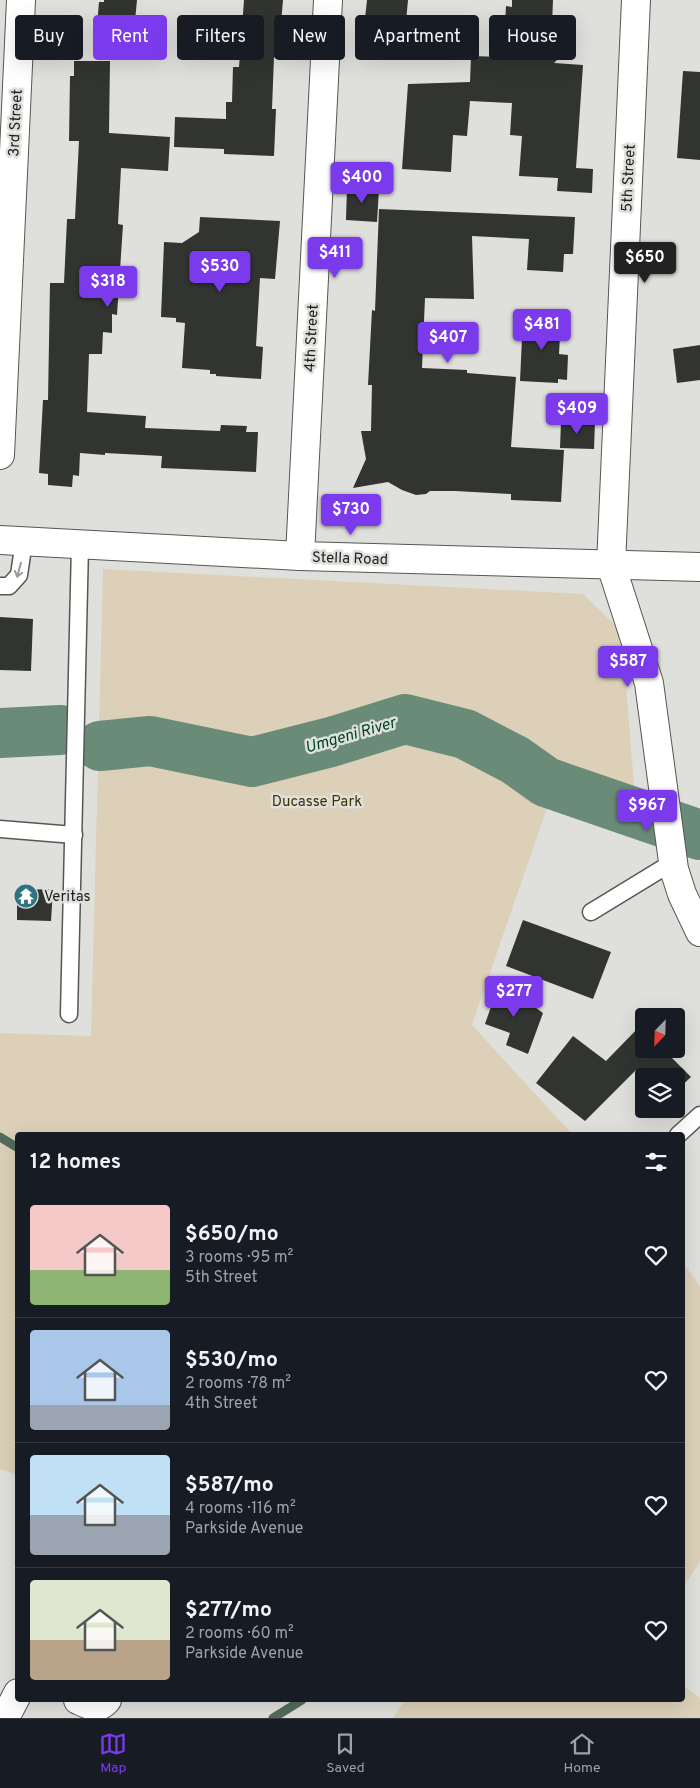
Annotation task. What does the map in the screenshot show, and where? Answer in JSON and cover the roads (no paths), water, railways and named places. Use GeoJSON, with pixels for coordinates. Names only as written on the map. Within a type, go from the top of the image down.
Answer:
{"type":"FeatureCollection","features":[{"type":"Feature","properties":{"kind":"street","name":"3rd Street"},"geometry":{"type":"LineString","coordinates":[[0,455],[21,0]]}},
{"type":"Feature","properties":{"kind":"street","name":"4th Street"},"geometry":{"type":"LineString","coordinates":[[300,556],[328,0]]}},
{"type":"Feature","properties":{"kind":"street","name":"5th Street"},"geometry":{"type":"LineString","coordinates":[[611,565],[636,0]]}},
{"type":"Feature","properties":{"kind":"street","name":"Stella Road"},"geometry":{"type":"LineString","coordinates":[[12,541],[300,556],[700,567]]}},
{"type":"Feature","properties":{"kind":"street"},"geometry":{"type":"LineString","coordinates":[[611,565],[649,683],[672,857],[682,894],[700,932]]}},
{"type":"Feature","properties":{"kind":"street"},"geometry":{"type":"LineString","coordinates":[[5,1718],[15,1699]]}},
{"type":"Feature","properties":{"kind":"street"},"geometry":{"type":"LineString","coordinates":[[83,1702],[92,1706],[99,1706],[104,1702]]}},
{"type":"Feature","properties":{"kind":"lane"},"geometry":{"type":"LineString","coordinates":[[0,586],[9,586],[19,574],[12,541]]}},
{"type":"Feature","properties":{"kind":"lane"},"geometry":{"type":"LineString","coordinates":[[68,1014],[80,545]]}},
{"type":"Feature","properties":{"kind":"lane"},"geometry":{"type":"LineString","coordinates":[[0,828],[74,835]]}},
{"type":"Feature","properties":{"kind":"lane"},"geometry":{"type":"LineString","coordinates":[[591,912],[672,857]]}},
{"type":"Feature","properties":{"kind":"lane"},"geometry":{"type":"LineString","coordinates":[[681,1132],[700,1115]]}},
{"type":"Feature","properties":{"kind":"waterway","name":"Umgeni River"},"geometry":{"type":"LineString","coordinates":[[100,746],[150,741],[252,762],[331,742],[405,719],[465,734],[515,760],[546,782],[700,835]]}},
{"type":"Feature","properties":{"kind":"waterway","name":"Umgeni River"},"geometry":{"type":"LineString","coordinates":[[0,733],[60,730]]}},
{"type":"Feature","properties":{"kind":"waterway"},"geometry":{"type":"LineString","coordinates":[[0,1137],[15,1146]]}},
{"type":"Feature","properties":{"kind":"waterway"},"geometry":{"type":"LineString","coordinates":[[273,1718],[299,1702]]}},
{"type":"Feature","properties":{"kind":"place","name":"Veritas"},"geometry":{"type":"Point","coordinates":[26,896]}},
{"type":"Feature","properties":{"kind":"park label","name":"Ducasse Park"},"geometry":{"type":"Point","coordinates":[317,801]}}]}
